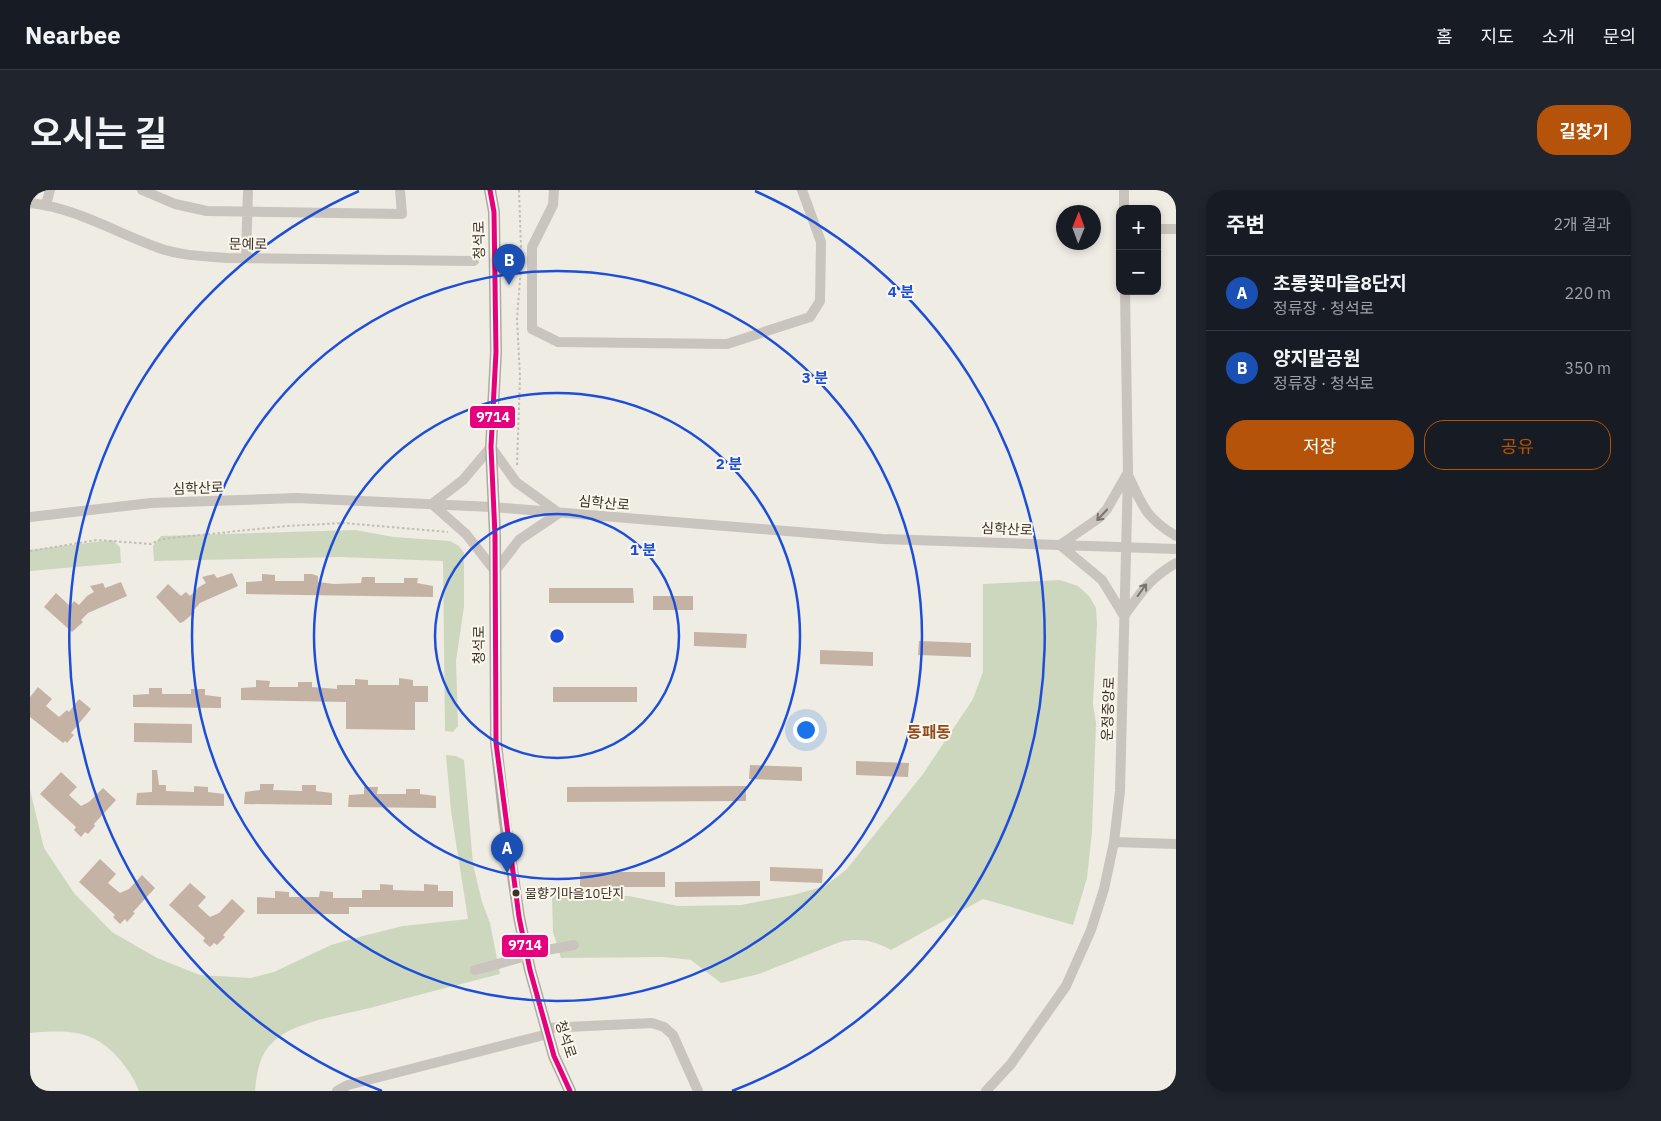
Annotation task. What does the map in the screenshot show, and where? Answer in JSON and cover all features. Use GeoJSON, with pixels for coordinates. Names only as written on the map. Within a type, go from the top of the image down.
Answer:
{"type":"FeatureCollection","features":[{"type":"Feature","properties":{"kind":"main road","name":"청석로"},"geometry":{"type":"LineString","coordinates":[[490,190],[494,212],[496,352],[491,447],[495,571],[496,743],[504,822],[521,926],[547,1031],[570,1091]]}},
{"type":"Feature","properties":{"kind":"street"},"geometry":{"type":"LineString","coordinates":[[46,205],[50,190]]}},
{"type":"Feature","properties":{"kind":"street"},"geometry":{"type":"LineString","coordinates":[[142,190],[192,209],[402,214],[400,190]]}},
{"type":"Feature","properties":{"kind":"street"},"geometry":{"type":"LineString","coordinates":[[246,258],[249,211],[248,190]]}},
{"type":"Feature","properties":{"kind":"street"},"geometry":{"type":"LineString","coordinates":[[554,190],[553,206],[532,247],[532,329],[558,342],[727,344],[810,317],[820,301],[821,242],[802,190]]}},
{"type":"Feature","properties":{"kind":"street"},"geometry":{"type":"LineString","coordinates":[[1124,190],[1124,205]]}},
{"type":"Feature","properties":{"kind":"street","name":"문예로"},"geometry":{"type":"LineString","coordinates":[[30,203],[46,205],[88,218],[159,248],[176,253],[246,258],[474,261]]}},
{"type":"Feature","properties":{"kind":"street"},"geometry":{"type":"LineString","coordinates":[[1161,229],[1176,229]]}},
{"type":"Feature","properties":{"kind":"street","name":"운정중앙로"},"geometry":{"type":"LineString","coordinates":[[986,1091],[1011,1064],[1066,986],[1091,930],[1114,842],[1120,790],[1128,473],[1126,295]]}},
{"type":"Feature","properties":{"kind":"street"},"geometry":{"type":"LineString","coordinates":[[491,447],[516,482],[559,513],[519,540],[495,571],[466,534],[432,504],[463,480],[491,447]]}},
{"type":"Feature","properties":{"kind":"street"},"geometry":{"type":"LineString","coordinates":[[1128,473],[1144,508],[1152,520],[1176,536]]}},
{"type":"Feature","properties":{"kind":"street"},"geometry":{"type":"LineString","coordinates":[[1128,473],[1107,510],[1099,518],[1060,545],[1102,580],[1124,616],[1146,585],[1162,571],[1176,563]]}},
{"type":"Feature","properties":{"kind":"street","name":"심학산로"},"geometry":{"type":"LineString","coordinates":[[30,517],[151,503],[296,498],[492,506],[559,513],[883,538],[1176,549]]}},
{"type":"Feature","properties":{"kind":"street"},"geometry":{"type":"LineString","coordinates":[[1114,842],[1176,844]]}},
{"type":"Feature","properties":{"kind":"street"},"geometry":{"type":"LineString","coordinates":[[475,970],[548,950],[574,945]]}},
{"type":"Feature","properties":{"kind":"street"},"geometry":{"type":"LineString","coordinates":[[337,1091],[348,1085],[547,1031],[652,1023],[664,1027],[673,1035],[698,1091]]}},
{"type":"Feature","properties":{"kind":"path"},"geometry":{"type":"LineString","coordinates":[[519,190],[521,253]]}},
{"type":"Feature","properties":{"kind":"path"},"geometry":{"type":"LineString","coordinates":[[516,482],[520,377],[516,318],[522,262]]}},
{"type":"Feature","properties":{"kind":"path"},"geometry":{"type":"LineString","coordinates":[[30,551],[97,540],[152,544],[162,539],[286,526],[344,523],[448,532]]}},
{"type":"Feature","properties":{"kind":"green space"},"geometry":{"type":"Polygon","coordinates":[[[355,530],[394,537],[450,541],[459,546],[464,553],[464,607],[456,661],[458,726],[453,732],[445,731],[443,561],[340,557],[154,561],[153,546],[161,536],[355,530]]]}},
{"type":"Feature","properties":{"kind":"green space"},"geometry":{"type":"Polygon","coordinates":[[[112,540],[120,547],[121,563],[30,571],[30,550],[112,540]]]}},
{"type":"Feature","properties":{"kind":"green space"},"geometry":{"type":"Polygon","coordinates":[[[1060,580],[1078,586],[1089,596],[1096,608],[1097,624],[1093,704],[1096,723],[1092,832],[1087,878],[1073,925],[983,899],[891,950],[866,941],[840,942],[759,974],[721,983],[691,960],[664,957],[561,958],[553,932],[552,895],[629,896],[678,906],[741,905],[793,895],[825,886],[846,870],[923,774],[973,699],[983,672],[983,584],[1060,580]]]}},
{"type":"Feature","properties":{"kind":"green space"},"geometry":{"type":"Polygon","coordinates":[[[446,755],[456,756],[464,760],[473,864],[482,902],[490,923],[500,974],[318,1020],[293,1029],[282,1035],[268,1047],[258,1071],[255,1091],[139,1091],[121,1061],[111,1050],[91,1037],[69,1032],[30,1033],[30,790],[44,848],[74,893],[112,932],[157,958],[200,975],[250,978],[274,972],[331,945],[363,936],[403,926],[468,919],[451,811],[446,755]]]}},
{"type":"Feature","properties":{"kind":"building"},"geometry":{"type":"Polygon","coordinates":[[[232,573],[238,586],[200,603],[193,611],[195,612],[180,623],[156,597],[168,584],[181,596],[186,592],[190,596],[206,583],[202,577],[214,574],[217,578],[232,573]]]}},
{"type":"Feature","properties":{"kind":"building"},"geometry":{"type":"Polygon","coordinates":[[[262,574],[275,575],[275,581],[304,581],[304,574],[312,574],[318,576],[318,582],[334,584],[361,583],[362,577],[375,577],[375,583],[404,583],[404,578],[418,578],[417,583],[433,586],[433,597],[246,594],[246,582],[262,581],[262,574]]]}},
{"type":"Feature","properties":{"kind":"building"},"geometry":{"type":"Polygon","coordinates":[[[121,582],[127,596],[88,613],[81,620],[83,622],[72,632],[44,607],[56,593],[70,606],[74,601],[79,605],[87,596],[94,592],[90,586],[103,583],[105,588],[121,582]]]}},
{"type":"Feature","properties":{"kind":"building"},"geometry":{"type":"Polygon","coordinates":[[[549,588],[633,588],[634,603],[549,603],[549,588]]]}},
{"type":"Feature","properties":{"kind":"building"},"geometry":{"type":"Polygon","coordinates":[[[653,596],[693,596],[693,610],[653,610],[653,596]]]}},
{"type":"Feature","properties":{"kind":"building"},"geometry":{"type":"Polygon","coordinates":[[[694,632],[747,634],[746,648],[694,646],[694,632]]]}},
{"type":"Feature","properties":{"kind":"building"},"geometry":{"type":"Polygon","coordinates":[[[919,641],[971,643],[971,657],[918,655],[919,641]]]}},
{"type":"Feature","properties":{"kind":"building"},"geometry":{"type":"Polygon","coordinates":[[[820,650],[873,652],[873,666],[820,664],[820,650]]]}},
{"type":"Feature","properties":{"kind":"building"},"geometry":{"type":"Polygon","coordinates":[[[399,678],[413,680],[413,686],[428,686],[428,702],[415,702],[415,730],[346,729],[346,702],[241,700],[241,688],[256,687],[256,680],[270,681],[269,687],[298,687],[298,682],[312,682],[312,687],[337,689],[337,685],[355,685],[355,679],[368,680],[368,685],[399,685],[399,678]]]}},
{"type":"Feature","properties":{"kind":"building"},"geometry":{"type":"Polygon","coordinates":[[[38,687],[52,699],[46,706],[59,717],[67,710],[69,712],[79,699],[91,709],[71,733],[74,735],[67,743],[65,741],[63,743],[30,717],[30,697],[38,687]]]}},
{"type":"Feature","properties":{"kind":"building"},"geometry":{"type":"Polygon","coordinates":[[[553,687],[637,687],[637,702],[553,702],[553,687]]]}},
{"type":"Feature","properties":{"kind":"building"},"geometry":{"type":"Polygon","coordinates":[[[149,688],[162,688],[162,694],[191,694],[191,689],[205,689],[205,695],[221,697],[221,708],[133,707],[133,695],[149,694],[149,688]]]}},
{"type":"Feature","properties":{"kind":"building"},"geometry":{"type":"Polygon","coordinates":[[[134,723],[192,724],[192,743],[134,742],[134,723]]]}},
{"type":"Feature","properties":{"kind":"building"},"geometry":{"type":"Polygon","coordinates":[[[856,761],[909,763],[908,777],[856,775],[856,761]]]}},
{"type":"Feature","properties":{"kind":"building"},"geometry":{"type":"Polygon","coordinates":[[[750,765],[802,767],[802,781],[749,779],[750,765]]]}},
{"type":"Feature","properties":{"kind":"building"},"geometry":{"type":"Polygon","coordinates":[[[152,770],[157,770],[159,785],[166,785],[166,791],[194,792],[194,786],[208,787],[208,792],[224,794],[224,806],[136,805],[137,793],[152,792],[152,770]]]}},
{"type":"Feature","properties":{"kind":"building"},"geometry":{"type":"Polygon","coordinates":[[[61,772],[77,787],[69,795],[81,806],[89,802],[103,788],[116,800],[94,824],[95,826],[88,834],[85,832],[81,837],[74,830],[76,827],[40,794],[61,772]]]}},
{"type":"Feature","properties":{"kind":"building"},"geometry":{"type":"Polygon","coordinates":[[[260,784],[274,784],[273,790],[302,791],[302,785],[316,785],[316,791],[332,793],[332,805],[244,804],[245,792],[260,790],[260,784]]]}},
{"type":"Feature","properties":{"kind":"building"},"geometry":{"type":"Polygon","coordinates":[[[746,786],[746,801],[567,802],[567,787],[746,786]]]}},
{"type":"Feature","properties":{"kind":"building"},"geometry":{"type":"Polygon","coordinates":[[[364,787],[378,787],[377,794],[406,794],[406,789],[420,789],[420,794],[436,796],[436,808],[348,807],[349,795],[364,794],[364,787]]]}},
{"type":"Feature","properties":{"kind":"building"},"geometry":{"type":"Polygon","coordinates":[[[100,859],[116,874],[108,883],[120,893],[129,889],[142,875],[155,888],[133,912],[135,913],[127,922],[125,919],[120,924],[113,917],[115,915],[79,882],[100,859]]]}},
{"type":"Feature","properties":{"kind":"building"},"geometry":{"type":"Polygon","coordinates":[[[770,867],[823,869],[822,883],[770,881],[770,867]]]}},
{"type":"Feature","properties":{"kind":"building"},"geometry":{"type":"Polygon","coordinates":[[[580,872],[665,872],[665,887],[580,887],[580,872]]]}},
{"type":"Feature","properties":{"kind":"building"},"geometry":{"type":"Polygon","coordinates":[[[760,881],[760,896],[675,897],[675,882],[760,881]]]}},
{"type":"Feature","properties":{"kind":"building"},"geometry":{"type":"Polygon","coordinates":[[[190,883],[206,897],[198,906],[210,917],[219,913],[232,899],[245,911],[223,935],[225,937],[217,945],[214,943],[210,947],[203,941],[205,938],[169,905],[190,883]]]}},
{"type":"Feature","properties":{"kind":"building"},"geometry":{"type":"Polygon","coordinates":[[[380,884],[393,885],[393,890],[424,891],[424,884],[438,885],[438,891],[453,891],[453,907],[349,907],[349,914],[257,914],[257,897],[275,898],[275,891],[289,892],[289,897],[319,897],[320,891],[333,892],[333,898],[362,898],[362,890],[380,890],[380,884]]]}},
{"type":"Feature","properties":{"kind":"transit line","name":"9714"},"geometry":{"type":"LineString","coordinates":[[490,190],[494,212],[496,352],[491,447],[495,535],[496,743],[519,917],[530,970],[554,1056],[570,1091]]}},
{"type":"Feature","properties":{"kind":"place","name":"양지말공원"},"geometry":{"type":"Point","coordinates":[509,285]}},
{"type":"Feature","properties":{"kind":"place","name":"초롱꽃마을8단지"},"geometry":{"type":"Point","coordinates":[507,873]}},
{"type":"Feature","properties":{"kind":"place","name":"물향기마을10단지"},"geometry":{"type":"Point","coordinates":[516,893]}},
{"type":"Feature","properties":{"kind":"district","name":"동패동"},"geometry":{"type":"Point","coordinates":[929,732]}}]}
